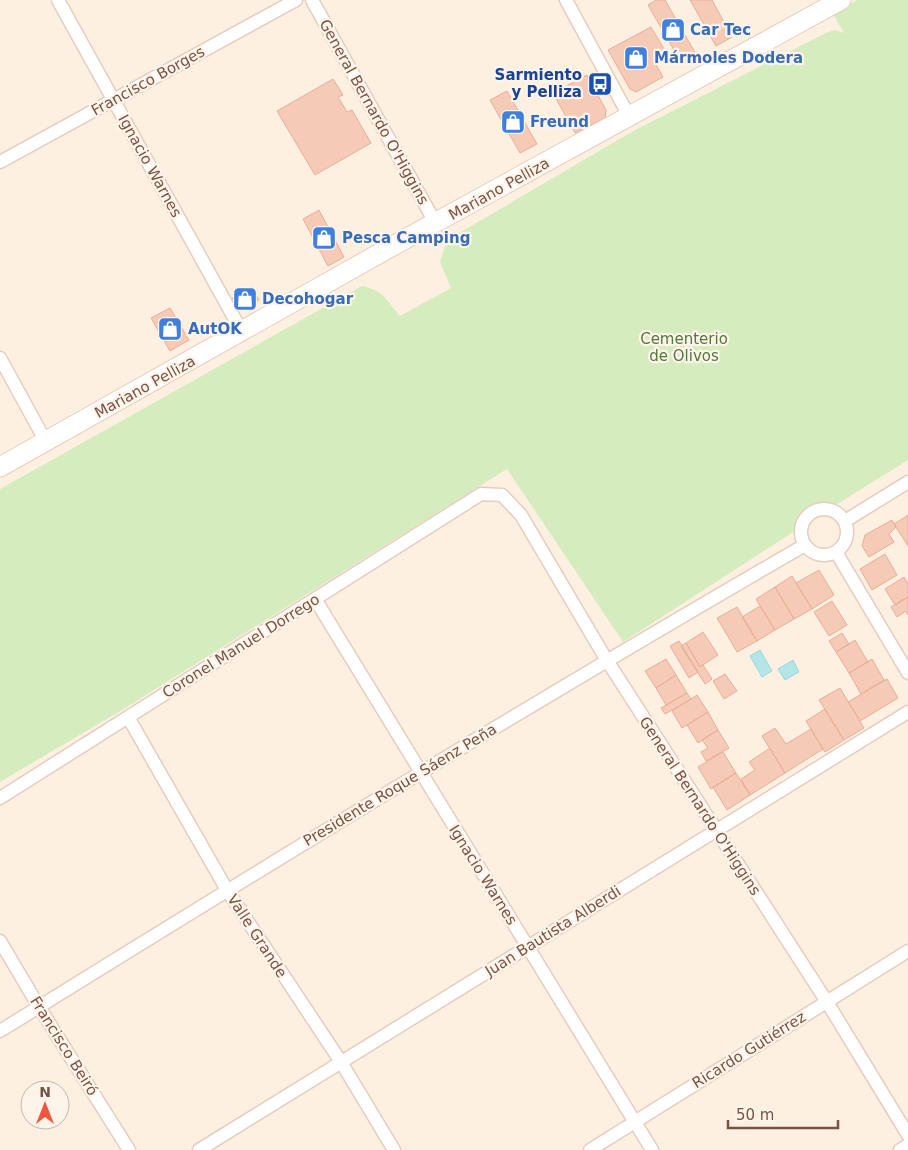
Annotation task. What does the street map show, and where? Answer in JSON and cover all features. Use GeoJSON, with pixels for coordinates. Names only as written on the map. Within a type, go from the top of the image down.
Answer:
{"type":"FeatureCollection","features":[{"type":"Feature","properties":{"kind":"street","name":"Ignacio Warnes"},"geometry":{"type":"LineString","coordinates":[[58,0],[242,332]]}},
{"type":"Feature","properties":{"kind":"street","name":"Francisco Borges"},"geometry":{"type":"LineString","coordinates":[[0,162],[296,0]]}},
{"type":"Feature","properties":{"kind":"street","name":"General Bernardo O'Higgins"},"geometry":{"type":"LineString","coordinates":[[312,0],[436,224]]}},
{"type":"Feature","properties":{"kind":"street"},"geometry":{"type":"LineString","coordinates":[[566,0],[630,118]]}},
{"type":"Feature","properties":{"kind":"street","name":"Mariano Pelliza"},"geometry":{"type":"LineString","coordinates":[[0,467],[630,118],[819,5],[841,0]]}},
{"type":"Feature","properties":{"kind":"street"},"geometry":{"type":"LineString","coordinates":[[0,358],[46,442]]}},
{"type":"Feature","properties":{"kind":"street"},"geometry":{"type":"LineString","coordinates":[[845,521],[908,482]]}},
{"type":"Feature","properties":{"kind":"street","name":"General Bernardo O'Higgins"},"geometry":{"type":"LineString","coordinates":[[481,494],[502,495],[521,515],[606,660],[827,1002],[908,1134]]}},
{"type":"Feature","properties":{"kind":"street","name":"Coronel Manuel Dorrego"},"geometry":{"type":"LineString","coordinates":[[0,798],[481,494]]}},
{"type":"Feature","properties":{"kind":"street"},"geometry":{"type":"LineString","coordinates":[[827,509],[840,515],[845,521],[848,535],[842,548],[836,552],[823,556],[809,551],[804,545],[801,538],[802,523],[812,512],[827,509]]}},
{"type":"Feature","properties":{"kind":"street","name":"Presidente Roque Sáenz Peña"},"geometry":{"type":"LineString","coordinates":[[0,1031],[227,890],[606,660],[804,545]]}},
{"type":"Feature","properties":{"kind":"street"},"geometry":{"type":"LineString","coordinates":[[836,552],[908,672]]}},
{"type":"Feature","properties":{"kind":"street","name":"Ignacio Warnes"},"geometry":{"type":"LineString","coordinates":[[315,599],[652,1150]]}},
{"type":"Feature","properties":{"kind":"street","name":"Juan Bautista Alberdi"},"geometry":{"type":"LineString","coordinates":[[199,1150],[908,712]]}},
{"type":"Feature","properties":{"kind":"street","name":"Valle Grande"},"geometry":{"type":"LineString","coordinates":[[128,717],[227,890],[341,1062],[394,1150]]}},
{"type":"Feature","properties":{"kind":"street","name":"Francisco Beiró"},"geometry":{"type":"LineString","coordinates":[[0,941],[38,1007],[129,1150]]}},
{"type":"Feature","properties":{"kind":"street","name":"Ricardo Gutiérrez"},"geometry":{"type":"LineString","coordinates":[[590,1150],[908,951]]}},
{"type":"Feature","properties":{"kind":"street"},"geometry":{"type":"LineString","coordinates":[[900,1150],[908,1145]]}},
{"type":"Feature","properties":{"kind":"green space","name":"Cementerio de Olivos"},"geometry":{"type":"Polygon","coordinates":[[[857,0],[908,0],[908,460],[623,642],[507,469],[122,710],[0,782],[0,489],[362,286],[380,293],[400,316],[451,288],[440,262],[447,240],[635,130],[826,33],[835,30],[844,33],[833,14],[857,0]]]}},
{"type":"Feature","properties":{"kind":"water"},"geometry":{"type":"Polygon","coordinates":[[[760,650],[772,671],[762,677],[750,656],[760,650]]]}},
{"type":"Feature","properties":{"kind":"water"},"geometry":{"type":"Polygon","coordinates":[[[793,660],[799,672],[785,680],[778,669],[793,660]]]}},
{"type":"Feature","properties":{"kind":"building","name":"Car Tec"},"geometry":{"type":"Polygon","coordinates":[[[656,0],[665,0],[697,56],[682,64],[648,5],[656,0]]]}},
{"type":"Feature","properties":{"kind":"building"},"geometry":{"type":"Polygon","coordinates":[[[690,0],[712,0],[732,37],[716,46],[690,0]]]}},
{"type":"Feature","properties":{"kind":"building","name":"Mármoles Dodera"},"geometry":{"type":"Polygon","coordinates":[[[651,27],[667,54],[654,61],[663,77],[636,92],[630,89],[608,50],[651,27]]]}},
{"type":"Feature","properties":{"kind":"building"},"geometry":{"type":"Polygon","coordinates":[[[587,75],[606,110],[605,118],[575,133],[553,93],[587,75]]]}},
{"type":"Feature","properties":{"kind":"building"},"geometry":{"type":"Polygon","coordinates":[[[333,79],[343,95],[338,97],[347,112],[352,110],[371,143],[315,175],[277,111],[333,79]]]}},
{"type":"Feature","properties":{"kind":"building","name":"Freund"},"geometry":{"type":"Polygon","coordinates":[[[507,91],[537,144],[520,153],[490,100],[507,91]]]}},
{"type":"Feature","properties":{"kind":"building","name":"Pesca Camping"},"geometry":{"type":"Polygon","coordinates":[[[319,210],[344,257],[328,266],[303,219],[319,210]]]}},
{"type":"Feature","properties":{"kind":"building","name":"Decohogar"},"geometry":{"type":"Polygon","coordinates":[[[251,287],[259,300],[240,311],[232,298],[251,287]]]}},
{"type":"Feature","properties":{"kind":"building","name":"AutOK"},"geometry":{"type":"Polygon","coordinates":[[[170,308],[189,340],[170,351],[151,318],[170,308]]]}},
{"type":"Feature","properties":{"kind":"building"},"geometry":{"type":"Polygon","coordinates":[[[908,515],[908,546],[894,524],[908,515]]]}},
{"type":"Feature","properties":{"kind":"building"},"geometry":{"type":"Polygon","coordinates":[[[892,520],[896,527],[889,534],[894,542],[869,557],[862,546],[865,535],[892,520]]]}},
{"type":"Feature","properties":{"kind":"building"},"geometry":{"type":"Polygon","coordinates":[[[885,554],[897,575],[872,590],[860,569],[885,554]]]}},
{"type":"Feature","properties":{"kind":"building"},"geometry":{"type":"Polygon","coordinates":[[[819,570],[834,595],[812,609],[796,583],[819,570]]]}},
{"type":"Feature","properties":{"kind":"building"},"geometry":{"type":"Polygon","coordinates":[[[792,576],[812,609],[794,619],[775,587],[792,576]]]}},
{"type":"Feature","properties":{"kind":"building"},"geometry":{"type":"Polygon","coordinates":[[[904,577],[908,584],[908,597],[895,605],[885,589],[904,577]]]}},
{"type":"Feature","properties":{"kind":"building"},"geometry":{"type":"Polygon","coordinates":[[[775,587],[794,619],[775,630],[756,599],[775,587]]]}},
{"type":"Feature","properties":{"kind":"building"},"geometry":{"type":"Polygon","coordinates":[[[908,597],[908,615],[906,611],[897,617],[891,607],[908,597]]]}},
{"type":"Feature","properties":{"kind":"building"},"geometry":{"type":"Polygon","coordinates":[[[832,601],[847,625],[829,636],[814,612],[832,601]]]}},
{"type":"Feature","properties":{"kind":"building"},"geometry":{"type":"Polygon","coordinates":[[[760,606],[775,630],[757,641],[742,617],[760,606]]]}},
{"type":"Feature","properties":{"kind":"building"},"geometry":{"type":"Polygon","coordinates":[[[737,607],[757,641],[737,652],[717,618],[737,607]]]}},
{"type":"Feature","properties":{"kind":"building"},"geometry":{"type":"Polygon","coordinates":[[[703,632],[718,655],[700,667],[686,643],[703,632]]]}},
{"type":"Feature","properties":{"kind":"building"},"geometry":{"type":"Polygon","coordinates":[[[842,633],[849,644],[836,652],[829,641],[842,633]]]}},
{"type":"Feature","properties":{"kind":"building"},"geometry":{"type":"Polygon","coordinates":[[[855,640],[868,662],[849,673],[836,652],[855,640]]]}},
{"type":"Feature","properties":{"kind":"building"},"geometry":{"type":"Polygon","coordinates":[[[679,641],[698,672],[689,678],[670,646],[679,641]]]}},
{"type":"Feature","properties":{"kind":"building"},"geometry":{"type":"Polygon","coordinates":[[[686,643],[700,667],[703,665],[712,679],[705,684],[681,646],[686,643]]]}},
{"type":"Feature","properties":{"kind":"building"},"geometry":{"type":"Polygon","coordinates":[[[666,659],[676,675],[656,688],[645,671],[666,659]]]}},
{"type":"Feature","properties":{"kind":"building"},"geometry":{"type":"Polygon","coordinates":[[[872,659],[884,680],[861,694],[849,673],[872,659]]]}},
{"type":"Feature","properties":{"kind":"building"},"geometry":{"type":"Polygon","coordinates":[[[725,674],[737,691],[724,699],[713,681],[725,674]]]}},
{"type":"Feature","properties":{"kind":"building"},"geometry":{"type":"Polygon","coordinates":[[[676,675],[687,693],[666,705],[656,688],[676,675]]]}},
{"type":"Feature","properties":{"kind":"building"},"geometry":{"type":"Polygon","coordinates":[[[887,679],[898,698],[860,721],[848,702],[887,679]]]}},
{"type":"Feature","properties":{"kind":"building"},"geometry":{"type":"Polygon","coordinates":[[[840,688],[864,728],[844,740],[819,700],[840,688]]]}},
{"type":"Feature","properties":{"kind":"building"},"geometry":{"type":"Polygon","coordinates":[[[687,693],[691,699],[665,714],[661,708],[687,693]]]}},
{"type":"Feature","properties":{"kind":"building"},"geometry":{"type":"Polygon","coordinates":[[[697,695],[708,712],[682,728],[672,711],[697,695]]]}},
{"type":"Feature","properties":{"kind":"building"},"geometry":{"type":"Polygon","coordinates":[[[825,709],[844,740],[825,752],[806,721],[825,709]]]}},
{"type":"Feature","properties":{"kind":"building"},"geometry":{"type":"Polygon","coordinates":[[[708,712],[718,730],[698,743],[687,725],[708,712]]]}},
{"type":"Feature","properties":{"kind":"building"},"geometry":{"type":"Polygon","coordinates":[[[775,728],[786,744],[811,729],[823,749],[785,773],[762,736],[775,728]]]}},
{"type":"Feature","properties":{"kind":"building"},"geometry":{"type":"Polygon","coordinates":[[[718,730],[729,748],[706,761],[701,752],[708,748],[702,740],[718,730]]]}},
{"type":"Feature","properties":{"kind":"building"},"geometry":{"type":"Polygon","coordinates":[[[770,748],[785,773],[750,795],[741,779],[755,770],[749,762],[770,748]]]}},
{"type":"Feature","properties":{"kind":"building"},"geometry":{"type":"Polygon","coordinates":[[[723,752],[736,773],[711,789],[698,767],[723,752]]]}},
{"type":"Feature","properties":{"kind":"building"},"geometry":{"type":"Polygon","coordinates":[[[736,773],[750,795],[727,810],[713,787],[736,773]]]}},
{"type":"Feature","properties":{"kind":"place","name":"Car Tec"},"geometry":{"type":"Point","coordinates":[673,30]}},
{"type":"Feature","properties":{"kind":"place","name":"Mármoles Dodera"},"geometry":{"type":"Point","coordinates":[636,58]}},
{"type":"Feature","properties":{"kind":"place","name":"Sarmiento y Pelliza"},"geometry":{"type":"Point","coordinates":[600,84]}},
{"type":"Feature","properties":{"kind":"place","name":"Freund"},"geometry":{"type":"Point","coordinates":[513,122]}},
{"type":"Feature","properties":{"kind":"place","name":"Pesca Camping"},"geometry":{"type":"Point","coordinates":[324,238]}},
{"type":"Feature","properties":{"kind":"place","name":"Decohogar"},"geometry":{"type":"Point","coordinates":[245,299]}},
{"type":"Feature","properties":{"kind":"place","name":"AutOK"},"geometry":{"type":"Point","coordinates":[170,329]}}]}
